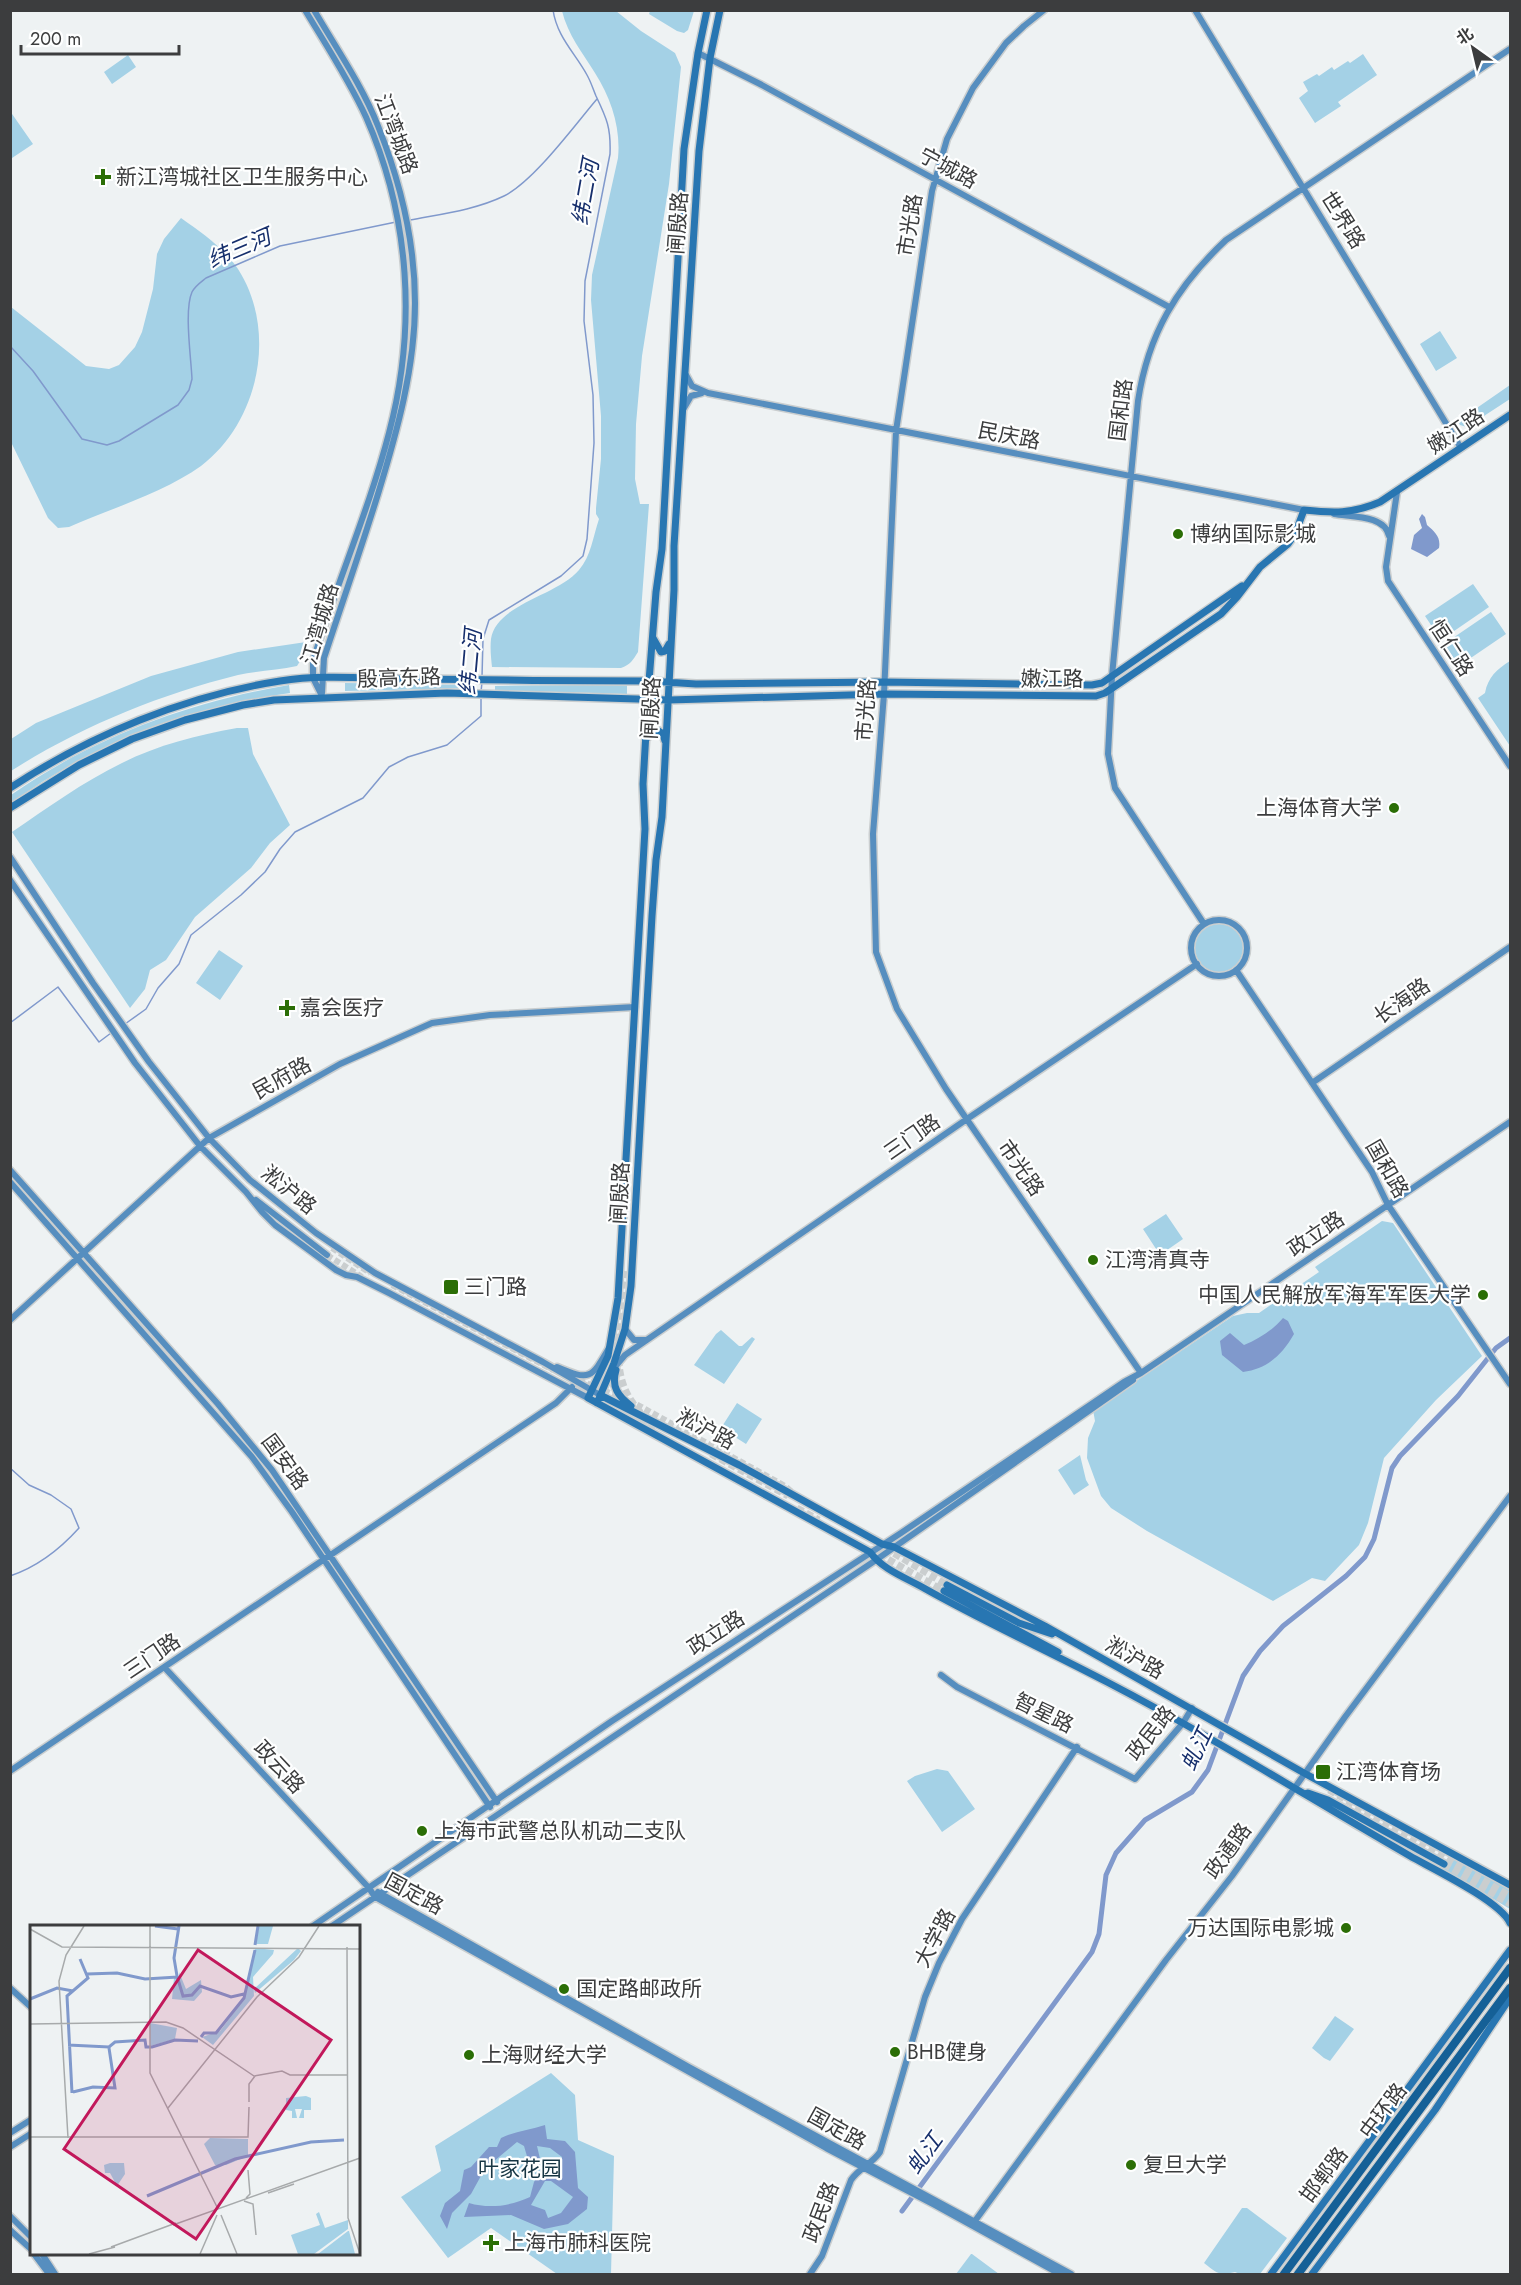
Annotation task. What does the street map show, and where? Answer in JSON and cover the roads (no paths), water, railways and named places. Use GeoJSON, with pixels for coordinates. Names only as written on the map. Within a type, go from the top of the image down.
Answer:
{"type":"FeatureCollection","features":[{"type":"Feature","properties":{"kind":"highway","name":"中环路"},"geometry":{"type":"LineString","coordinates":[[1284,2274],[1510,1968]]}},
{"type":"Feature","properties":{"kind":"highway","name":"中环路"},"geometry":{"type":"LineString","coordinates":[[1298,2274],[1510,1988]]}},
{"type":"Feature","properties":{"kind":"main road"},"geometry":{"type":"LineString","coordinates":[[707,13],[713,20],[720,12]]}},
{"type":"Feature","properties":{"kind":"main road","name":"闸殷路"},"geometry":{"type":"LineString","coordinates":[[598,1399],[626,1329],[631,1286],[642,1113],[643,1052],[656,865],[662,818],[670,682],[674,546],[699,151],[710,58],[720,12]]}},
{"type":"Feature","properties":{"kind":"main road","name":"闸殷路"},"geometry":{"type":"LineString","coordinates":[[590,1395],[602,1370],[610,1345],[618,1298],[645,829],[643,784],[652,636],[662,549],[684,149],[698,53],[707,13]]}},
{"type":"Feature","properties":{"kind":"main road"},"geometry":{"type":"LineString","coordinates":[[690,104],[694,92],[698,90],[703,94],[705,106]]}},
{"type":"Feature","properties":{"kind":"main road","name":"嫩江路"},"geometry":{"type":"LineString","coordinates":[[884,694],[1096,696],[1112,688],[1221,614],[1260,567],[1287,544],[1304,510],[1333,513],[1365,508],[1380,502],[1510,415]]}},
{"type":"Feature","properties":{"kind":"main road","name":"嫩江路"},"geometry":{"type":"LineString","coordinates":[[884,682],[1092,685],[1112,676],[1228,596],[1250,578]]}},
{"type":"Feature","properties":{"kind":"main road"},"geometry":{"type":"LineString","coordinates":[[652,636],[655,644],[663,652],[668,646],[671,631]]}},
{"type":"Feature","properties":{"kind":"main road","name":"殷高东路"},"geometry":{"type":"LineString","coordinates":[[10,788],[40,769],[92,742],[172,708],[253,687],[314,678],[649,681],[696,684],[884,682]]}},
{"type":"Feature","properties":{"kind":"main road","name":"殷高东路"},"geometry":{"type":"LineString","coordinates":[[10,808],[79,765],[132,739],[243,705],[274,700],[322,696],[469,693],[669,700],[884,694]]}},
{"type":"Feature","properties":{"kind":"main road"},"geometry":{"type":"LineString","coordinates":[[646,743],[648,735],[657,730],[663,734],[666,744]]}},
{"type":"Feature","properties":{"kind":"main road"},"geometry":{"type":"LineString","coordinates":[[637,961],[645,966],[650,956]]}},
{"type":"Feature","properties":{"kind":"main road"},"geometry":{"type":"LineString","coordinates":[[632,1061],[635,1047],[641,1047],[643,1052]]}},
{"type":"Feature","properties":{"kind":"main road"},"geometry":{"type":"LineString","coordinates":[[627,1155],[626,1268],[642,1113]]}},
{"type":"Feature","properties":{"kind":"main road"},"geometry":{"type":"LineString","coordinates":[[621,1344],[614,1385],[622,1400],[640,1413]]}},
{"type":"Feature","properties":{"kind":"main road","name":"淞沪路"},"geometry":{"type":"LineString","coordinates":[[590,1395],[870,1552],[876,1560],[936,1595],[1183,1723],[1201,1736],[1294,1787],[1470,1890],[1499,1909],[1510,1923]]}},
{"type":"Feature","properties":{"kind":"main road","name":"淞沪路"},"geometry":{"type":"LineString","coordinates":[[598,1399],[640,1413],[882,1544],[894,1547],[1045,1626],[1304,1773],[1510,1885]]}},
{"type":"Feature","properties":{"kind":"main road"},"geometry":{"type":"LineString","coordinates":[[1071,1642],[1019,1623],[946,1588],[1040,1641],[1096,1676]]}},
{"type":"Feature","properties":{"kind":"main road"},"geometry":{"type":"LineString","coordinates":[[1294,1787],[1328,1800],[1444,1864]]}},
{"type":"Feature","properties":{"kind":"main road","name":"邯郸路"},"geometry":{"type":"LineString","coordinates":[[1271,2274],[1510,1950]]}},
{"type":"Feature","properties":{"kind":"main road"},"geometry":{"type":"LineString","coordinates":[[1312,2274],[1434,2110],[1510,1998]]}},
{"type":"Feature","properties":{"kind":"street","name":"江湾城路"},"geometry":{"type":"LineString","coordinates":[[305,10],[344,74],[365,115],[381,157],[397,215],[407,305],[402,362],[392,419],[380,463],[313,662],[314,678],[322,696]]}},
{"type":"Feature","properties":{"kind":"street","name":"江湾城路"},"geometry":{"type":"LineString","coordinates":[[314,10],[372,111],[388,154],[408,229],[414,270],[415,305],[402,411],[392,450],[324,658],[322,696]]}},
{"type":"Feature","properties":{"kind":"street","name":"市光路"},"geometry":{"type":"LineString","coordinates":[[1044,10],[1006,43],[979,80],[960,111],[947,139],[935,179],[896,431],[884,694],[873,834],[876,952],[897,1009],[941,1081],[1141,1373]]}},
{"type":"Feature","properties":{"kind":"street","name":"世界路"},"geometry":{"type":"LineString","coordinates":[[1196,10],[1461,448]]}},
{"type":"Feature","properties":{"kind":"street","name":"国和路"},"geometry":{"type":"LineString","coordinates":[[1204,924],[1115,788],[1108,754],[1112,676],[1130,477],[1142,374],[1152,341],[1169,307],[1186,281],[1226,240],[1304,190],[1510,49]]}},
{"type":"Feature","properties":{"kind":"street","name":"宁城路"},"geometry":{"type":"LineString","coordinates":[[698,53],[1169,307]]}},
{"type":"Feature","properties":{"kind":"street","name":"民庆路"},"geometry":{"type":"LineString","coordinates":[[685,369],[687,380],[692,386],[708,393],[1304,510]]}},
{"type":"Feature","properties":{"kind":"street"},"geometry":{"type":"LineString","coordinates":[[682,419],[685,406],[691,396],[696,393],[708,393]]}},
{"type":"Feature","properties":{"kind":"street","name":"恒仁路"},"geometry":{"type":"LineString","coordinates":[[1397,492],[1386,567],[1388,581],[1510,766]]}},
{"type":"Feature","properties":{"kind":"street"},"geometry":{"type":"LineString","coordinates":[[1333,513],[1381,523],[1387,529],[1390,542]]}},
{"type":"Feature","properties":{"kind":"street","name":"淞沪路"},"geometry":{"type":"LineString","coordinates":[[10,857],[129,1033],[209,1138],[250,1180],[316,1233],[375,1273],[543,1362],[575,1382],[590,1395]]}},
{"type":"Feature","properties":{"kind":"street","name":"淞沪路"},"geometry":{"type":"LineString","coordinates":[[10,880],[118,1040],[200,1146],[275,1225],[336,1270],[357,1277],[389,1293],[571,1389],[590,1395]]}},
{"type":"Feature","properties":{"kind":"street"},"geometry":{"type":"LineString","coordinates":[[1222,920],[1231,922],[1239,928],[1247,945],[1246,954],[1236,970],[1225,975],[1212,975],[1197,964],[1192,947],[1193,938],[1204,924],[1222,920]]}},
{"type":"Feature","properties":{"kind":"street","name":"长海路"},"geometry":{"type":"LineString","coordinates":[[1312,1083],[1510,947]]}},
{"type":"Feature","properties":{"kind":"street","name":"三门路"},"geometry":{"type":"LineString","coordinates":[[609,1376],[625,1355],[967,1119],[1197,964]]}},
{"type":"Feature","properties":{"kind":"street","name":"国和路"},"geometry":{"type":"LineString","coordinates":[[1236,970],[1372,1172],[1388,1205],[1510,1384]]}},
{"type":"Feature","properties":{"kind":"street","name":"民府路"},"geometry":{"type":"LineString","coordinates":[[10,1320],[209,1138],[340,1064],[432,1023],[490,1015],[635,1007]]}},
{"type":"Feature","properties":{"kind":"street","name":"政立路"},"geometry":{"type":"LineString","coordinates":[[314,1925],[490,1807],[612,1721],[1122,1383],[1141,1373],[1510,1122]]}},
{"type":"Feature","properties":{"kind":"street","name":"国安路"},"geometry":{"type":"LineString","coordinates":[[10,1170],[252,1444],[286,1490],[497,1802]]}},
{"type":"Feature","properties":{"kind":"street"},"geometry":{"type":"LineString","coordinates":[[250,1180],[288,1217],[332,1248]]}},
{"type":"Feature","properties":{"kind":"street","name":"国安路"},"geometry":{"type":"LineString","coordinates":[[10,1182],[252,1457],[292,1512],[490,1807]]}},
{"type":"Feature","properties":{"kind":"street"},"geometry":{"type":"LineString","coordinates":[[246,1192],[276,1218],[327,1255]]}},
{"type":"Feature","properties":{"kind":"street"},"geometry":{"type":"LineString","coordinates":[[626,1329],[634,1340],[647,1340]]}},
{"type":"Feature","properties":{"kind":"street"},"geometry":{"type":"LineString","coordinates":[[543,1362],[578,1376],[585,1376],[598,1367],[610,1345]]}},
{"type":"Feature","properties":{"kind":"street","name":"政立路"},"geometry":{"type":"LineString","coordinates":[[333,1925],[876,1560],[1127,1386],[1141,1373]]}},
{"type":"Feature","properties":{"kind":"street","name":"三门路"},"geometry":{"type":"LineString","coordinates":[[10,1771],[556,1403],[575,1382]]}},
{"type":"Feature","properties":{"kind":"street","name":"政通路"},"geometry":{"type":"LineString","coordinates":[[974,2224],[1180,1942],[1232,1876],[1345,1717],[1510,1496]]}},
{"type":"Feature","properties":{"kind":"street","name":"政云路"},"geometry":{"type":"LineString","coordinates":[[165,1668],[369,1888]]}},
{"type":"Feature","properties":{"kind":"street","name":"智星路"},"geometry":{"type":"LineString","coordinates":[[941,1676],[996,1708],[1077,1747],[1135,1779]]}},
{"type":"Feature","properties":{"kind":"street","name":"政民路"},"geometry":{"type":"LineString","coordinates":[[1135,1779],[1183,1723],[1192,1708]]}},
{"type":"Feature","properties":{"kind":"street","name":"大学路"},"geometry":{"type":"LineString","coordinates":[[865,2166],[878,2155],[884,2142],[900,2077],[925,1997],[939,1963],[962,1919],[1077,1747]]}},
{"type":"Feature","properties":{"kind":"street","name":"国定路"},"geometry":{"type":"LineString","coordinates":[[369,1888],[865,2166]]}},
{"type":"Feature","properties":{"kind":"street","name":"国定路"},"geometry":{"type":"LineString","coordinates":[[369,1888],[375,1897],[865,2166],[1071,2274]]}},
{"type":"Feature","properties":{"kind":"street"},"geometry":{"type":"LineString","coordinates":[[10,1988],[30,2006]]}},
{"type":"Feature","properties":{"kind":"street"},"geometry":{"type":"LineString","coordinates":[[10,2133],[30,2120]]}},
{"type":"Feature","properties":{"kind":"street"},"geometry":{"type":"LineString","coordinates":[[10,2147],[30,2134]]}},
{"type":"Feature","properties":{"kind":"street","name":"政民路"},"geometry":{"type":"LineString","coordinates":[[810,2274],[822,2256],[851,2180],[865,2166]]}},
{"type":"Feature","properties":{"kind":"street"},"geometry":{"type":"LineString","coordinates":[[10,2216],[30,2236]]}},
{"type":"Feature","properties":{"kind":"street","name":"国定路"},"geometry":{"type":"LineString","coordinates":[[974,2224],[1060,2274]]}},
{"type":"Feature","properties":{"kind":"street"},"geometry":{"type":"LineString","coordinates":[[10,2230],[30,2249]]}},
{"type":"Feature","properties":{"kind":"street"},"geometry":{"type":"LineString","coordinates":[[35,2255],[49,2274]]}},
{"type":"Feature","properties":{"kind":"street"},"geometry":{"type":"LineString","coordinates":[[43,2255],[55,2274]]}},
{"type":"Feature","properties":{"kind":"waterway","name":"纬二河"},"geometry":{"type":"LineString","coordinates":[[482,677],[483,639],[489,620],[561,576],[583,556],[587,539],[594,443],[593,395],[584,321],[585,281],[610,154],[610,137],[606,118],[590,80],[562,37],[553,10]]}},
{"type":"Feature","properties":{"kind":"waterway","name":"纬三河"},"geometry":{"type":"LineString","coordinates":[[410,220],[481,205],[516,189],[541,166],[597,99]]}},
{"type":"Feature","properties":{"kind":"waterway","name":"纬三河"},"geometry":{"type":"LineString","coordinates":[[10,346],[33,371],[82,439],[107,445],[119,441],[178,405],[189,390],[192,379],[188,310],[192,292],[198,284],[206,278],[280,246],[396,222]]}},
{"type":"Feature","properties":{"kind":"waterway","name":"纬二河"},"geometry":{"type":"LineString","coordinates":[[481,692],[482,682]]}},
{"type":"Feature","properties":{"kind":"waterway","name":"纬二河"},"geometry":{"type":"LineString","coordinates":[[125,1024],[146,1009],[158,988],[179,964],[191,935],[241,895],[265,872],[295,832],[363,798],[389,767],[408,757],[447,745],[481,716],[481,697]]}},
{"type":"Feature","properties":{"kind":"waterway","name":"纬二河"},"geometry":{"type":"LineString","coordinates":[[10,1023],[58,987],[99,1042],[111,1033]]}},
{"type":"Feature","properties":{"kind":"waterway","name":"虬江"},"geometry":{"type":"LineString","coordinates":[[902,2211],[1092,1952],[1099,1934],[1106,1875],[1116,1853],[1145,1820],[1192,1792],[1208,1770],[1243,1676],[1260,1651],[1283,1626],[1346,1576],[1365,1557],[1374,1539],[1392,1468],[1400,1456],[1458,1396],[1496,1348],[1510,1338]]}},
{"type":"Feature","properties":{"kind":"waterway"},"geometry":{"type":"LineString","coordinates":[[10,1468],[29,1485],[51,1495],[71,1509],[79,1528],[48,1556],[30,1568],[10,1576]]}},
{"type":"Feature","properties":{"kind":"tunnel"},"geometry":{"type":"LineString","coordinates":[[332,1248],[370,1273]]}},
{"type":"Feature","properties":{"kind":"tunnel"},"geometry":{"type":"LineString","coordinates":[[327,1255],[362,1277]]}},
{"type":"Feature","properties":{"kind":"tunnel"},"geometry":{"type":"LineString","coordinates":[[616,1351],[624,1268]]}},
{"type":"Feature","properties":{"kind":"tunnel"},"geometry":{"type":"LineString","coordinates":[[392,1285],[553,1370]]}},
{"type":"Feature","properties":{"kind":"tunnel"},"geometry":{"type":"LineString","coordinates":[[619,1359],[619,1368],[626,1392],[646,1418]]}},
{"type":"Feature","properties":{"kind":"tunnel"},"geometry":{"type":"LineString","coordinates":[[579,1380],[636,1404],[792,1492]]}},
{"type":"Feature","properties":{"kind":"tunnel"},"geometry":{"type":"LineString","coordinates":[[632,1412],[653,1431]]}},
{"type":"Feature","properties":{"kind":"tunnel"},"geometry":{"type":"LineString","coordinates":[[711,1454],[788,1496]]}},
{"type":"Feature","properties":{"kind":"tunnel"},"geometry":{"type":"LineString","coordinates":[[797,1508],[819,1520]]}},
{"type":"Feature","properties":{"kind":"tunnel"},"geometry":{"type":"LineString","coordinates":[[885,1548],[947,1585]]}},
{"type":"Feature","properties":{"kind":"tunnel"},"geometry":{"type":"LineString","coordinates":[[870,1549],[944,1591]]}},
{"type":"Feature","properties":{"kind":"tunnel"},"geometry":{"type":"LineString","coordinates":[[1329,1790],[1510,1896]]}},
{"type":"Feature","properties":{"kind":"tunnel"},"geometry":{"type":"LineString","coordinates":[[1444,1864],[1510,1904]]}},
{"type":"Feature","properties":{"kind":"place","name":"新江湾城社区卫生服务中心"},"geometry":{"type":"Point","coordinates":[103,177]}},
{"type":"Feature","properties":{"kind":"place","name":"博纳国际影城"},"geometry":{"type":"Point","coordinates":[1178,534]}},
{"type":"Feature","properties":{"kind":"place","name":"上海体育大学"},"geometry":{"type":"Point","coordinates":[1394,808]}},
{"type":"Feature","properties":{"kind":"place","name":"嘉会医疗"},"geometry":{"type":"Point","coordinates":[287,1008]}},
{"type":"Feature","properties":{"kind":"place","name":"江湾清真寺"},"geometry":{"type":"Point","coordinates":[1093,1260]}},
{"type":"Feature","properties":{"kind":"place","name":"三门路"},"geometry":{"type":"Point","coordinates":[451,1287]}},
{"type":"Feature","properties":{"kind":"place","name":"中国人民解放军海军军医大学"},"geometry":{"type":"Point","coordinates":[1483,1295]}},
{"type":"Feature","properties":{"kind":"place","name":"江湾体育场"},"geometry":{"type":"Point","coordinates":[1323,1772]}},
{"type":"Feature","properties":{"kind":"place","name":"上海市武警总队机动二支队"},"geometry":{"type":"Point","coordinates":[422,1831]}},
{"type":"Feature","properties":{"kind":"place","name":"万达国际电影城"},"geometry":{"type":"Point","coordinates":[1346,1928]}},
{"type":"Feature","properties":{"kind":"place","name":"国定路邮政所"},"geometry":{"type":"Point","coordinates":[564,1989]}},
{"type":"Feature","properties":{"kind":"place","name":"BHB健身"},"geometry":{"type":"Point","coordinates":[895,2052]}},
{"type":"Feature","properties":{"kind":"place","name":"上海财经大学"},"geometry":{"type":"Point","coordinates":[469,2055]}},
{"type":"Feature","properties":{"kind":"place","name":"复旦大学"},"geometry":{"type":"Point","coordinates":[1131,2165]}},
{"type":"Feature","properties":{"kind":"place","name":"上海市肺科医院"},"geometry":{"type":"Point","coordinates":[491,2243]}},
{"type":"Feature","properties":{"kind":"park label","name":"叶家花园"},"geometry":{"type":"Point","coordinates":[520,2169]}}]}
